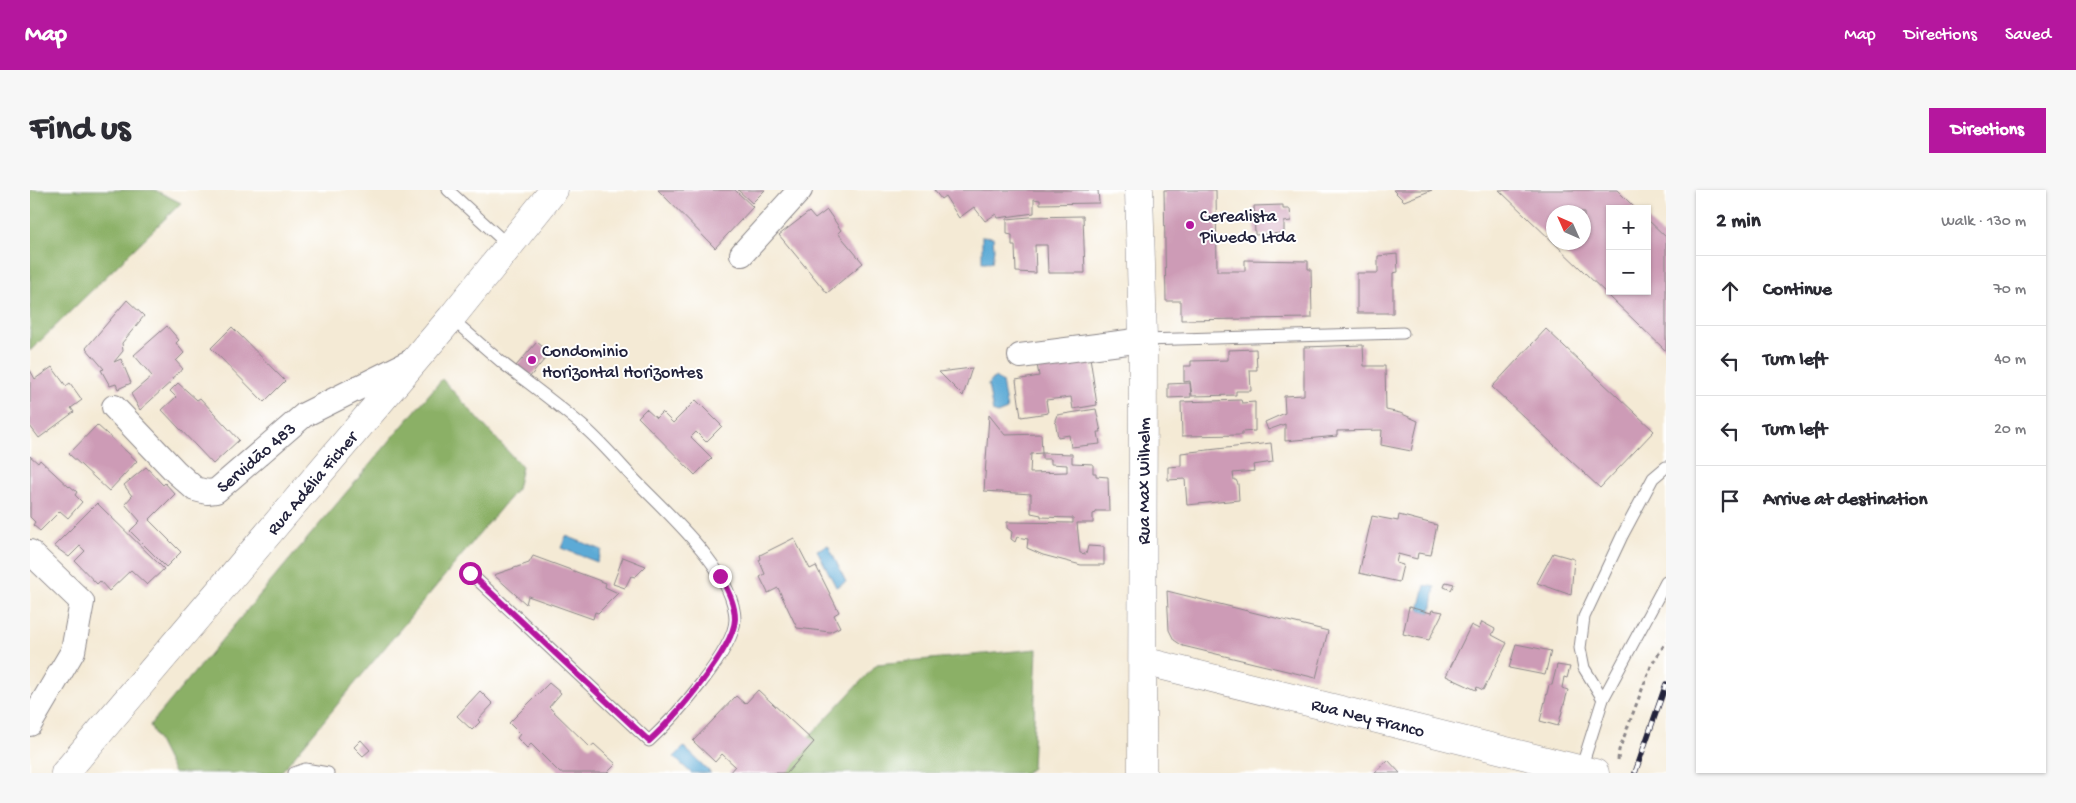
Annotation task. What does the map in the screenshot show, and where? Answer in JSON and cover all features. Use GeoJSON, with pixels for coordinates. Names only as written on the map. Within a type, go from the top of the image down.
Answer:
{"type":"FeatureCollection","features":[{"type":"Feature","properties":{"kind":"main road","name":"Rua Adélia Ficher"},"geometry":{"type":"LineString","coordinates":[[65,773],[451,318],[554,190]]}},
{"type":"Feature","properties":{"kind":"main road","name":"Rua Max Wilhelm"},"geometry":{"type":"LineString","coordinates":[[1138,190],[1143,340],[1142,773]]}},
{"type":"Feature","properties":{"kind":"main road","name":"Rua Ney Franco"},"geometry":{"type":"LineString","coordinates":[[1143,661],[1598,769]]}},
{"type":"Feature","properties":{"kind":"street"},"geometry":{"type":"LineString","coordinates":[[742,254],[800,190]]}},
{"type":"Feature","properties":{"kind":"street"},"geometry":{"type":"LineString","coordinates":[[1020,356],[1143,340]]}},
{"type":"Feature","properties":{"kind":"street","name":"Servidão 483"},"geometry":{"type":"LineString","coordinates":[[114,406],[176,472],[195,489],[207,492],[216,491],[304,415],[415,360]]}},
{"type":"Feature","properties":{"kind":"street"},"geometry":{"type":"LineString","coordinates":[[30,552],[82,602],[73,651],[30,724]]}},
{"type":"Feature","properties":{"kind":"lane"},"geometry":{"type":"LineString","coordinates":[[448,190],[509,246]]}},
{"type":"Feature","properties":{"kind":"lane"},"geometry":{"type":"LineString","coordinates":[[451,318],[504,364],[586,429],[702,549],[728,591],[733,603],[735,620],[728,642],[693,693],[665,726],[649,741],[470,573]]}},
{"type":"Feature","properties":{"kind":"lane"},"geometry":{"type":"LineString","coordinates":[[1143,340],[1403,333]]}},
{"type":"Feature","properties":{"kind":"lane"},"geometry":{"type":"LineString","coordinates":[[1603,698],[1584,668],[1580,648],[1584,617],[1653,478],[1666,466]]}},
{"type":"Feature","properties":{"kind":"lane"},"geometry":{"type":"LineString","coordinates":[[1598,769],[1603,698],[1666,582]]}},
{"type":"Feature","properties":{"kind":"lane"},"geometry":{"type":"LineString","coordinates":[[294,773],[305,768],[328,773]]}},
{"type":"Feature","properties":{"kind":"path"},"geometry":{"type":"LineString","coordinates":[[1598,769],[1619,750],[1651,666],[1666,642]]}},
{"type":"Feature","properties":{"kind":"green space"},"geometry":{"type":"Polygon","coordinates":[[[30,190],[155,190],[181,203],[30,351],[30,190]]]}},
{"type":"Feature","properties":{"kind":"green space"},"geometry":{"type":"Polygon","coordinates":[[[442,379],[522,467],[517,489],[282,771],[278,773],[174,773],[150,725],[442,379]]]}},
{"type":"Feature","properties":{"kind":"green space"},"geometry":{"type":"Polygon","coordinates":[[[1037,649],[1032,768],[1025,773],[775,773],[877,664],[1037,649]]]}},
{"type":"Feature","properties":{"kind":"water"},"geometry":{"type":"Polygon","coordinates":[[[982,236],[993,237],[992,262],[982,262],[982,236]]]}},
{"type":"Feature","properties":{"kind":"water"},"geometry":{"type":"Polygon","coordinates":[[[995,377],[1002,382],[1007,410],[997,414],[993,412],[988,385],[995,377]]]}},
{"type":"Feature","properties":{"kind":"water"},"geometry":{"type":"Polygon","coordinates":[[[566,536],[602,550],[597,562],[561,548],[566,536]]]}},
{"type":"Feature","properties":{"kind":"water"},"geometry":{"type":"Polygon","coordinates":[[[828,545],[846,582],[836,587],[817,550],[828,545]]]}},
{"type":"Feature","properties":{"kind":"water"},"geometry":{"type":"Polygon","coordinates":[[[1425,585],[1435,587],[1431,613],[1419,610],[1425,585]]]}},
{"type":"Feature","properties":{"kind":"water"},"geometry":{"type":"Polygon","coordinates":[[[684,747],[711,773],[691,773],[674,757],[684,747]]]}},
{"type":"Feature","properties":{"kind":"building"},"geometry":{"type":"Polygon","coordinates":[[[658,190],[735,190],[753,207],[715,248],[658,190]]]}},
{"type":"Feature","properties":{"kind":"building"},"geometry":{"type":"Polygon","coordinates":[[[738,190],[765,190],[752,203],[738,190]]]}},
{"type":"Feature","properties":{"kind":"building"},"geometry":{"type":"Polygon","coordinates":[[[934,190],[1098,190],[1099,203],[1040,204],[1040,200],[1034,199],[1034,213],[998,218],[996,214],[985,221],[974,207],[959,218],[945,196],[941,199],[934,190]]]}},
{"type":"Feature","properties":{"kind":"building","name":"Cerealista Piwedo Ltda"},"geometry":{"type":"Polygon","coordinates":[[[1164,190],[1216,190],[1217,271],[1245,271],[1245,260],[1308,261],[1308,269],[1311,269],[1312,318],[1181,320],[1181,301],[1166,301],[1164,190]]]}},
{"type":"Feature","properties":{"kind":"building"},"geometry":{"type":"Polygon","coordinates":[[[1393,190],[1432,190],[1404,201],[1393,190]]]}},
{"type":"Feature","properties":{"kind":"building"},"geometry":{"type":"Polygon","coordinates":[[[1499,190],[1617,190],[1632,205],[1606,205],[1606,293],[1561,250],[1591,250],[1591,205],[1546,205],[1546,235],[1499,190]]]}},
{"type":"Feature","properties":{"kind":"building"},"geometry":{"type":"Polygon","coordinates":[[[1283,205],[1283,209],[1290,209],[1291,221],[1284,222],[1284,233],[1255,235],[1254,206],[1283,205]]]}},
{"type":"Feature","properties":{"kind":"building"},"geometry":{"type":"Polygon","coordinates":[[[827,210],[841,230],[838,233],[863,263],[827,293],[779,235],[809,212],[815,219],[827,210]]]}},
{"type":"Feature","properties":{"kind":"building"},"geometry":{"type":"Polygon","coordinates":[[[1083,216],[1085,273],[1048,273],[1047,245],[1035,245],[1036,273],[1016,272],[1015,246],[1012,246],[1012,235],[1007,234],[1007,219],[1083,216]]]}},
{"type":"Feature","properties":{"kind":"building"},"geometry":{"type":"Polygon","coordinates":[[[1651,223],[1666,237],[1666,351],[1608,295],[1651,295],[1651,223]]]}},
{"type":"Feature","properties":{"kind":"building"},"geometry":{"type":"Polygon","coordinates":[[[1397,254],[1398,272],[1393,273],[1393,313],[1357,313],[1357,273],[1378,273],[1378,256],[1397,254]]]}},
{"type":"Feature","properties":{"kind":"building"},"geometry":{"type":"Polygon","coordinates":[[[127,300],[144,316],[122,343],[123,351],[114,362],[121,359],[131,383],[118,389],[116,384],[110,386],[101,370],[104,369],[86,348],[127,300]]]}},
{"type":"Feature","properties":{"kind":"building"},"geometry":{"type":"Polygon","coordinates":[[[167,326],[179,340],[176,343],[184,353],[176,361],[183,369],[140,410],[131,394],[152,376],[134,355],[167,326]]]}},
{"type":"Feature","properties":{"kind":"building"},"geometry":{"type":"Polygon","coordinates":[[[232,327],[285,381],[264,402],[211,348],[232,327]]]}},
{"type":"Feature","properties":{"kind":"building"},"geometry":{"type":"Polygon","coordinates":[[[1546,329],[1654,431],[1600,488],[1492,387],[1546,329]]]}},
{"type":"Feature","properties":{"kind":"building","name":"Condominio Horizontal Horizontes"},"geometry":{"type":"Polygon","coordinates":[[[537,342],[550,353],[528,379],[515,367],[537,342]]]}},
{"type":"Feature","properties":{"kind":"building"},"geometry":{"type":"Polygon","coordinates":[[[1363,345],[1364,366],[1385,366],[1386,410],[1400,413],[1418,421],[1411,451],[1381,445],[1382,430],[1337,431],[1337,436],[1285,441],[1285,424],[1268,430],[1265,422],[1285,413],[1284,396],[1304,395],[1304,347],[1363,345]]]}},
{"type":"Feature","properties":{"kind":"building"},"geometry":{"type":"Polygon","coordinates":[[[1256,349],[1257,370],[1250,370],[1251,391],[1236,391],[1236,395],[1192,396],[1190,381],[1184,382],[1184,366],[1191,366],[1191,361],[1228,360],[1228,350],[1256,349]]]}},
{"type":"Feature","properties":{"kind":"building"},"geometry":{"type":"Polygon","coordinates":[[[1090,357],[1097,405],[1073,409],[1071,397],[1046,400],[1048,413],[1021,417],[1016,380],[1039,376],[1037,364],[1090,357]]]}},
{"type":"Feature","properties":{"kind":"building"},"geometry":{"type":"Polygon","coordinates":[[[52,367],[66,386],[70,383],[82,400],[71,408],[74,412],[39,438],[30,426],[30,370],[35,379],[52,367]]]}},
{"type":"Feature","properties":{"kind":"building"},"geometry":{"type":"Polygon","coordinates":[[[972,368],[963,396],[939,372],[972,368]]]}},
{"type":"Feature","properties":{"kind":"building"},"geometry":{"type":"Polygon","coordinates":[[[178,383],[197,400],[200,398],[239,440],[213,464],[162,410],[176,397],[170,391],[178,383]]]}},
{"type":"Feature","properties":{"kind":"building"},"geometry":{"type":"Polygon","coordinates":[[[1190,383],[1191,397],[1168,398],[1168,384],[1190,383]]]}},
{"type":"Feature","properties":{"kind":"building"},"geometry":{"type":"Polygon","coordinates":[[[696,400],[722,426],[706,442],[696,432],[691,437],[712,458],[695,475],[638,417],[646,409],[656,418],[662,412],[673,423],[696,400]]]}},
{"type":"Feature","properties":{"kind":"building"},"geometry":{"type":"Polygon","coordinates":[[[1241,400],[1242,403],[1255,402],[1255,431],[1242,432],[1242,435],[1182,436],[1181,402],[1241,400]]]}},
{"type":"Feature","properties":{"kind":"building"},"geometry":{"type":"Polygon","coordinates":[[[1096,409],[1101,432],[1098,432],[1100,444],[1071,447],[1069,435],[1058,437],[1055,420],[1057,415],[1096,409]]]}},
{"type":"Feature","properties":{"kind":"building"},"geometry":{"type":"Polygon","coordinates":[[[989,415],[1005,435],[1041,434],[1042,453],[1072,454],[1072,463],[1093,464],[1093,473],[1096,473],[1096,476],[1108,477],[1109,511],[1096,511],[1093,514],[1093,523],[1077,523],[1080,553],[1086,554],[1088,546],[1104,547],[1104,565],[1081,565],[1043,555],[1027,548],[1028,539],[1017,537],[1015,542],[1011,539],[1012,532],[1007,528],[1007,522],[1073,523],[1073,518],[1041,517],[1041,515],[1031,513],[1031,494],[984,491],[989,415]],[[1042,453],[1031,454],[1030,473],[1067,472],[1067,465],[1051,464],[1051,459],[1042,459],[1042,453]]]}},
{"type":"Feature","properties":{"kind":"building"},"geometry":{"type":"Polygon","coordinates":[[[97,425],[137,461],[109,491],[69,454],[97,425]]]}},
{"type":"Feature","properties":{"kind":"building"},"geometry":{"type":"Polygon","coordinates":[[[1271,443],[1273,462],[1253,465],[1254,471],[1233,473],[1234,480],[1238,484],[1239,500],[1187,505],[1185,479],[1168,480],[1168,467],[1181,466],[1181,453],[1271,443]]]}},
{"type":"Feature","properties":{"kind":"building"},"geometry":{"type":"Polygon","coordinates":[[[30,456],[38,463],[40,460],[77,492],[75,495],[82,502],[68,518],[60,511],[40,531],[33,525],[35,522],[30,517],[30,456]]]}},
{"type":"Feature","properties":{"kind":"building"},"geometry":{"type":"Polygon","coordinates":[[[146,467],[163,485],[165,483],[175,494],[149,520],[181,552],[166,567],[130,531],[140,521],[125,504],[132,496],[124,485],[146,467]]]}},
{"type":"Feature","properties":{"kind":"building"},"geometry":{"type":"Polygon","coordinates":[[[97,503],[164,569],[147,585],[131,570],[109,591],[100,581],[97,584],[75,561],[85,551],[80,546],[69,557],[54,546],[97,503]]]}},
{"type":"Feature","properties":{"kind":"building"},"geometry":{"type":"Polygon","coordinates":[[[1399,515],[1437,525],[1431,555],[1418,553],[1417,559],[1398,554],[1396,563],[1403,565],[1399,582],[1359,573],[1372,516],[1398,521],[1399,515]]]}},
{"type":"Feature","properties":{"kind":"building"},"geometry":{"type":"Polygon","coordinates":[[[794,538],[810,569],[816,566],[839,612],[834,615],[840,627],[830,632],[797,628],[778,588],[768,593],[760,577],[765,574],[759,560],[761,559],[760,555],[794,538]]]}},
{"type":"Feature","properties":{"kind":"building"},"geometry":{"type":"Polygon","coordinates":[[[1553,553],[1574,559],[1571,595],[1537,583],[1553,553]]]}},
{"type":"Feature","properties":{"kind":"building"},"geometry":{"type":"Polygon","coordinates":[[[533,556],[606,583],[605,587],[618,593],[598,613],[595,612],[593,619],[528,596],[526,604],[494,575],[529,563],[533,556]]]}},
{"type":"Feature","properties":{"kind":"building"},"geometry":{"type":"Polygon","coordinates":[[[623,557],[646,566],[635,577],[631,576],[625,588],[613,584],[623,557]]]}},
{"type":"Feature","properties":{"kind":"building"},"geometry":{"type":"Polygon","coordinates":[[[1446,582],[1454,584],[1451,590],[1444,587],[1446,582]]]}},
{"type":"Feature","properties":{"kind":"building"},"geometry":{"type":"Polygon","coordinates":[[[1167,591],[1328,631],[1316,678],[1183,646],[1174,640],[1169,630],[1167,591]]]}},
{"type":"Feature","properties":{"kind":"building"},"geometry":{"type":"Polygon","coordinates":[[[1409,607],[1431,613],[1432,610],[1443,612],[1429,640],[1403,634],[1409,607]]]}},
{"type":"Feature","properties":{"kind":"building"},"geometry":{"type":"Polygon","coordinates":[[[1482,622],[1495,629],[1492,635],[1507,643],[1483,690],[1477,687],[1476,690],[1446,676],[1471,625],[1479,629],[1482,622]]]}},
{"type":"Feature","properties":{"kind":"building"},"geometry":{"type":"Polygon","coordinates":[[[1516,644],[1551,651],[1545,675],[1509,668],[1516,644]]]}},
{"type":"Feature","properties":{"kind":"building"},"geometry":{"type":"Polygon","coordinates":[[[1557,665],[1570,667],[1567,678],[1564,677],[1562,688],[1568,690],[1558,726],[1540,721],[1549,685],[1552,685],[1557,665]]]}},
{"type":"Feature","properties":{"kind":"building"},"geometry":{"type":"Polygon","coordinates":[[[549,683],[561,693],[549,707],[590,747],[594,744],[616,764],[607,773],[560,773],[531,744],[527,748],[517,738],[520,734],[509,723],[549,683]]]}},
{"type":"Feature","properties":{"kind":"building"},"geometry":{"type":"Polygon","coordinates":[[[758,690],[814,742],[787,773],[729,773],[735,766],[722,754],[715,762],[693,741],[736,696],[745,704],[758,690]]]}},
{"type":"Feature","properties":{"kind":"building"},"geometry":{"type":"Polygon","coordinates":[[[480,691],[493,704],[478,720],[480,722],[472,730],[457,716],[480,691]]]}},
{"type":"Feature","properties":{"kind":"building"},"geometry":{"type":"Polygon","coordinates":[[[361,740],[370,750],[363,756],[354,747],[361,740]]]}},
{"type":"Feature","properties":{"kind":"building"},"geometry":{"type":"Polygon","coordinates":[[[1388,760],[1400,773],[1374,773],[1388,760]]]}},
{"type":"Feature","properties":{"kind":"railway"},"geometry":{"type":"LineString","coordinates":[[1635,773],[1666,684]]}},
{"type":"Feature","properties":{"kind":"place","name":"Cerealista Piwedo Ltda"},"geometry":{"type":"Point","coordinates":[1190,225]}},
{"type":"Feature","properties":{"kind":"place","name":"Condominio Horizontal Horizontes"},"geometry":{"type":"Point","coordinates":[532,360]}},
{"type":"Feature","properties":{"kind":"route"},"geometry":{"type":"LineString","coordinates":[[470,573],[649,741],[688,700],[728,642],[735,620],[733,603],[720,576]]}}]}
